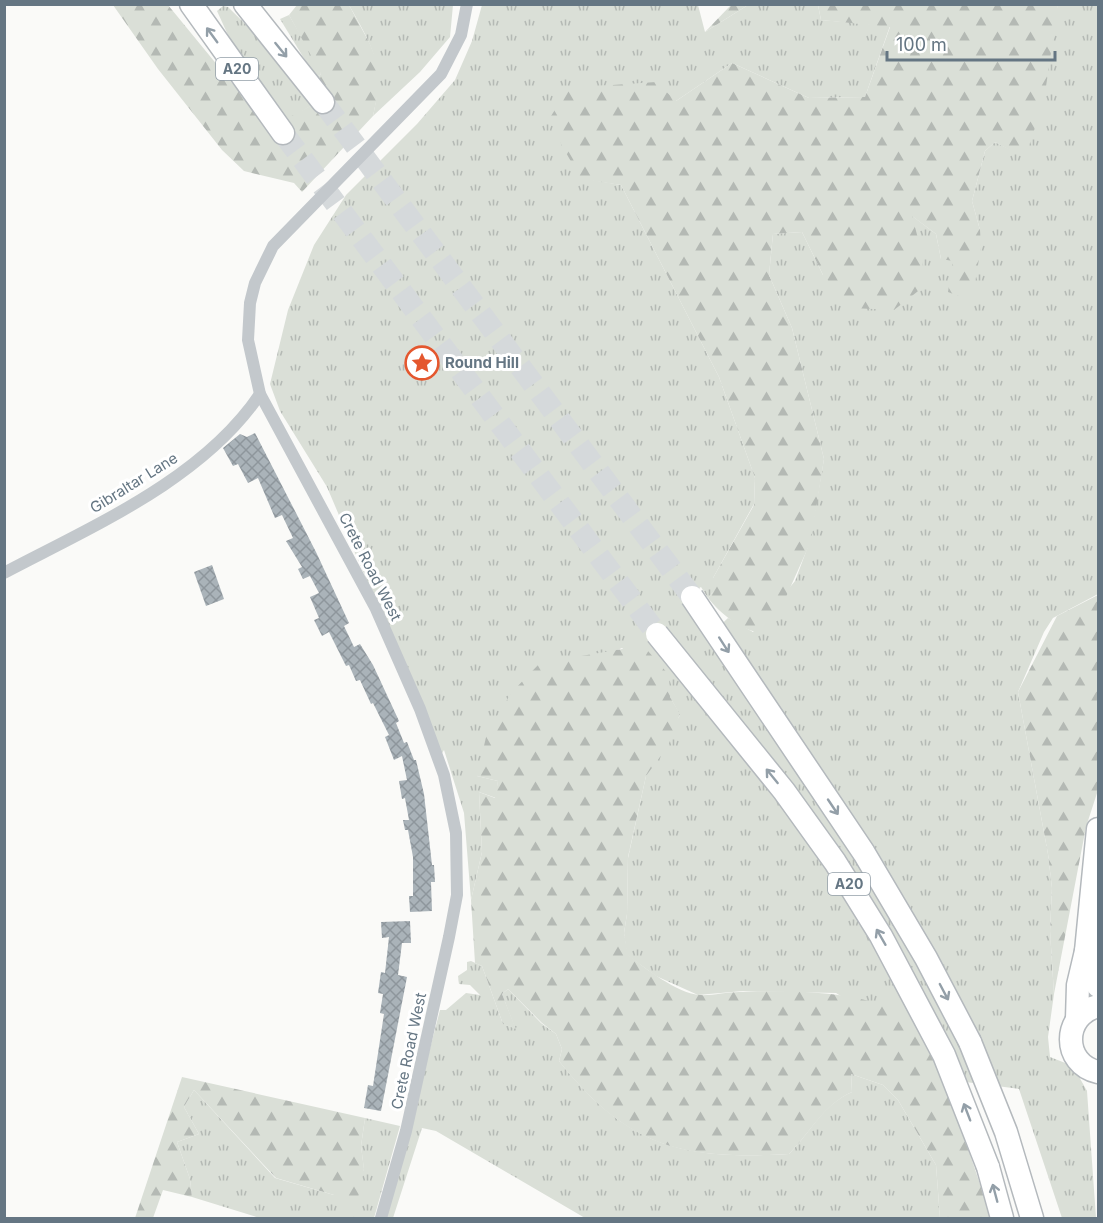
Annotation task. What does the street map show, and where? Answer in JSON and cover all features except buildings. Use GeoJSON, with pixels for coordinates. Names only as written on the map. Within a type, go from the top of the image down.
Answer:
{"type":"FeatureCollection","features":[{"type":"Feature","properties":{"kind":"highway","name":"A20"},"geometry":{"type":"LineString","coordinates":[[191,4],[283,133]]}},
{"type":"Feature","properties":{"kind":"highway"},"geometry":{"type":"LineString","coordinates":[[245,4],[323,102]]}},
{"type":"Feature","properties":{"kind":"highway","name":"A20"},"geometry":{"type":"LineString","coordinates":[[692,597],[864,853],[905,921],[970,1041],[1020,1172],[1032,1218]]}},
{"type":"Feature","properties":{"kind":"highway","name":"A20"},"geometry":{"type":"LineString","coordinates":[[657,634],[784,791],[835,862],[881,936],[944,1055],[988,1167],[1002,1218]]}},
{"type":"Feature","properties":{"kind":"highway"},"geometry":{"type":"LineString","coordinates":[[1096,1075],[1077,1060],[1073,1052],[1071,1035],[1077,1019],[1078,985],[1086,951],[1098,829]]}},
{"type":"Feature","properties":{"kind":"highway"},"geometry":{"type":"LineString","coordinates":[[1086,951],[1098,986]]}},
{"type":"Feature","properties":{"kind":"highway"},"geometry":{"type":"LineString","coordinates":[[1077,1019],[1089,1009],[1098,1006]]}},
{"type":"Feature","properties":{"kind":"street","name":"Crete Road West"},"geometry":{"type":"LineString","coordinates":[[381,1218],[406,1131],[449,937],[457,895],[456,834],[444,775],[420,709],[376,609],[260,394],[248,340],[250,303],[262,264],[287,228],[413,106],[441,74],[461,35],[467,4]]}},
{"type":"Feature","properties":{"kind":"street","name":"Gibraltar Lane"},"geometry":{"type":"LineString","coordinates":[[4,573],[135,503],[208,454],[245,416],[260,394]]}},
{"type":"Feature","properties":{"kind":"green space"},"geometry":{"type":"Polygon","coordinates":[[[113,5],[168,5],[269,128],[316,103],[316,78],[321,74],[289,15],[297,5],[349,5],[370,44],[379,67],[380,83],[373,116],[302,192],[294,183],[244,171],[222,150],[158,69],[113,5]]]}},
{"type":"Feature","properties":{"kind":"green space"},"geometry":{"type":"Polygon","coordinates":[[[349,5],[453,5],[450,37],[420,72],[373,116],[378,83],[377,70],[365,33],[349,5]]]}},
{"type":"Feature","properties":{"kind":"green space"},"geometry":{"type":"Polygon","coordinates":[[[482,5],[698,5],[705,32],[748,5],[818,5],[821,20],[890,26],[865,97],[809,98],[732,63],[676,101],[581,178],[621,185],[719,377],[755,478],[754,504],[713,578],[713,592],[708,598],[701,587],[684,598],[707,638],[728,618],[753,632],[795,581],[810,541],[824,459],[792,328],[769,275],[773,234],[802,232],[823,275],[914,231],[911,215],[936,234],[941,259],[980,230],[972,201],[985,151],[995,142],[1015,152],[1058,5],[1098,5],[1098,594],[1053,618],[1044,632],[1018,692],[1048,854],[1052,888],[1050,931],[1054,994],[1048,1037],[1050,1057],[1073,1066],[1087,1091],[1096,1218],[1062,1218],[1019,1089],[942,1079],[929,1053],[836,993],[743,991],[698,995],[656,976],[627,955],[624,933],[627,914],[628,858],[646,776],[680,715],[670,697],[667,685],[622,648],[610,653],[477,776],[498,781],[496,798],[479,792],[482,852],[471,900],[464,813],[444,750],[441,755],[327,487],[280,411],[270,384],[288,310],[314,245],[346,195],[417,124],[455,80],[472,41],[482,5]]]}},
{"type":"Feature","properties":{"kind":"green space"},"geometry":{"type":"Polygon","coordinates":[[[731,5],[748,5],[705,32],[731,5]]]}},
{"type":"Feature","properties":{"kind":"green space"},"geometry":{"type":"Polygon","coordinates":[[[818,5],[1058,5],[1044,100],[1029,146],[1015,153],[995,142],[985,151],[972,201],[980,230],[981,247],[972,301],[948,292],[953,261],[941,259],[936,234],[912,216],[923,257],[922,288],[894,310],[852,308],[823,275],[802,232],[773,234],[769,275],[792,328],[824,459],[811,541],[782,606],[761,632],[746,629],[732,621],[708,598],[713,592],[713,578],[754,505],[755,478],[719,377],[621,185],[581,179],[557,137],[551,116],[569,88],[656,82],[676,101],[732,63],[809,98],[865,97],[890,27],[821,20],[818,5]]]}},
{"type":"Feature","properties":{"kind":"green space"},"geometry":{"type":"Polygon","coordinates":[[[223,6],[228,7],[278,56],[316,103],[285,121],[233,46],[217,11],[223,6]]]}},
{"type":"Feature","properties":{"kind":"green space"},"geometry":{"type":"Polygon","coordinates":[[[289,15],[319,67],[321,74],[316,78],[280,19],[289,15]]]}},
{"type":"Feature","properties":{"kind":"green space"},"geometry":{"type":"Polygon","coordinates":[[[1098,595],[1098,790],[1086,827],[1054,994],[1050,931],[1052,888],[1048,854],[1018,692],[1057,616],[1098,595]]]}},
{"type":"Feature","properties":{"kind":"green space"},"geometry":{"type":"Polygon","coordinates":[[[634,647],[648,651],[669,675],[670,697],[680,714],[668,746],[646,776],[628,857],[627,914],[624,933],[628,955],[681,990],[699,995],[780,991],[826,994],[871,1001],[908,1017],[918,1029],[942,1079],[967,1145],[990,1218],[940,1218],[936,1165],[898,1100],[883,1085],[851,1074],[852,1092],[833,1104],[789,1154],[718,1154],[687,1150],[660,1142],[634,1130],[609,1113],[584,1090],[559,1061],[562,1049],[556,1034],[508,989],[502,994],[516,1029],[503,1024],[482,966],[475,963],[471,900],[482,852],[479,792],[495,798],[498,781],[477,776],[487,733],[511,693],[540,663],[634,647]]]}},
{"type":"Feature","properties":{"kind":"green space"},"geometry":{"type":"Polygon","coordinates":[[[471,961],[482,966],[503,1024],[515,1028],[502,994],[508,989],[541,1023],[556,1034],[562,1049],[559,1061],[584,1090],[609,1113],[634,1130],[660,1142],[687,1150],[718,1154],[789,1154],[833,1104],[852,1092],[851,1074],[883,1085],[898,1100],[936,1165],[940,1218],[585,1218],[436,1131],[422,1128],[393,1218],[386,1218],[440,1010],[446,1010],[466,993],[480,995],[470,985],[459,984],[458,976],[467,970],[467,962],[471,961]]]}},
{"type":"Feature","properties":{"kind":"green space"},"geometry":{"type":"Polygon","coordinates":[[[182,1077],[365,1118],[361,1146],[364,1169],[354,1218],[334,1195],[276,1178],[194,1090],[184,1107],[199,1134],[177,1142],[190,1179],[192,1197],[163,1190],[153,1218],[135,1218],[182,1077]]]}},
{"type":"Feature","properties":{"kind":"green space"},"geometry":{"type":"Polygon","coordinates":[[[194,1090],[275,1178],[334,1195],[364,1170],[361,1146],[365,1118],[400,1126],[374,1218],[260,1218],[192,1197],[190,1179],[177,1142],[199,1134],[184,1107],[194,1090]]]}},
{"type":"Feature","properties":{"kind":"tunnel"},"geometry":{"type":"LineString","coordinates":[[323,102],[692,597]]}},
{"type":"Feature","properties":{"kind":"tunnel"},"geometry":{"type":"LineString","coordinates":[[283,133],[657,634]]}},
{"type":"Feature","properties":{"kind":"place","name":"Round Hill"},"geometry":{"type":"Point","coordinates":[422,363]}}]}
